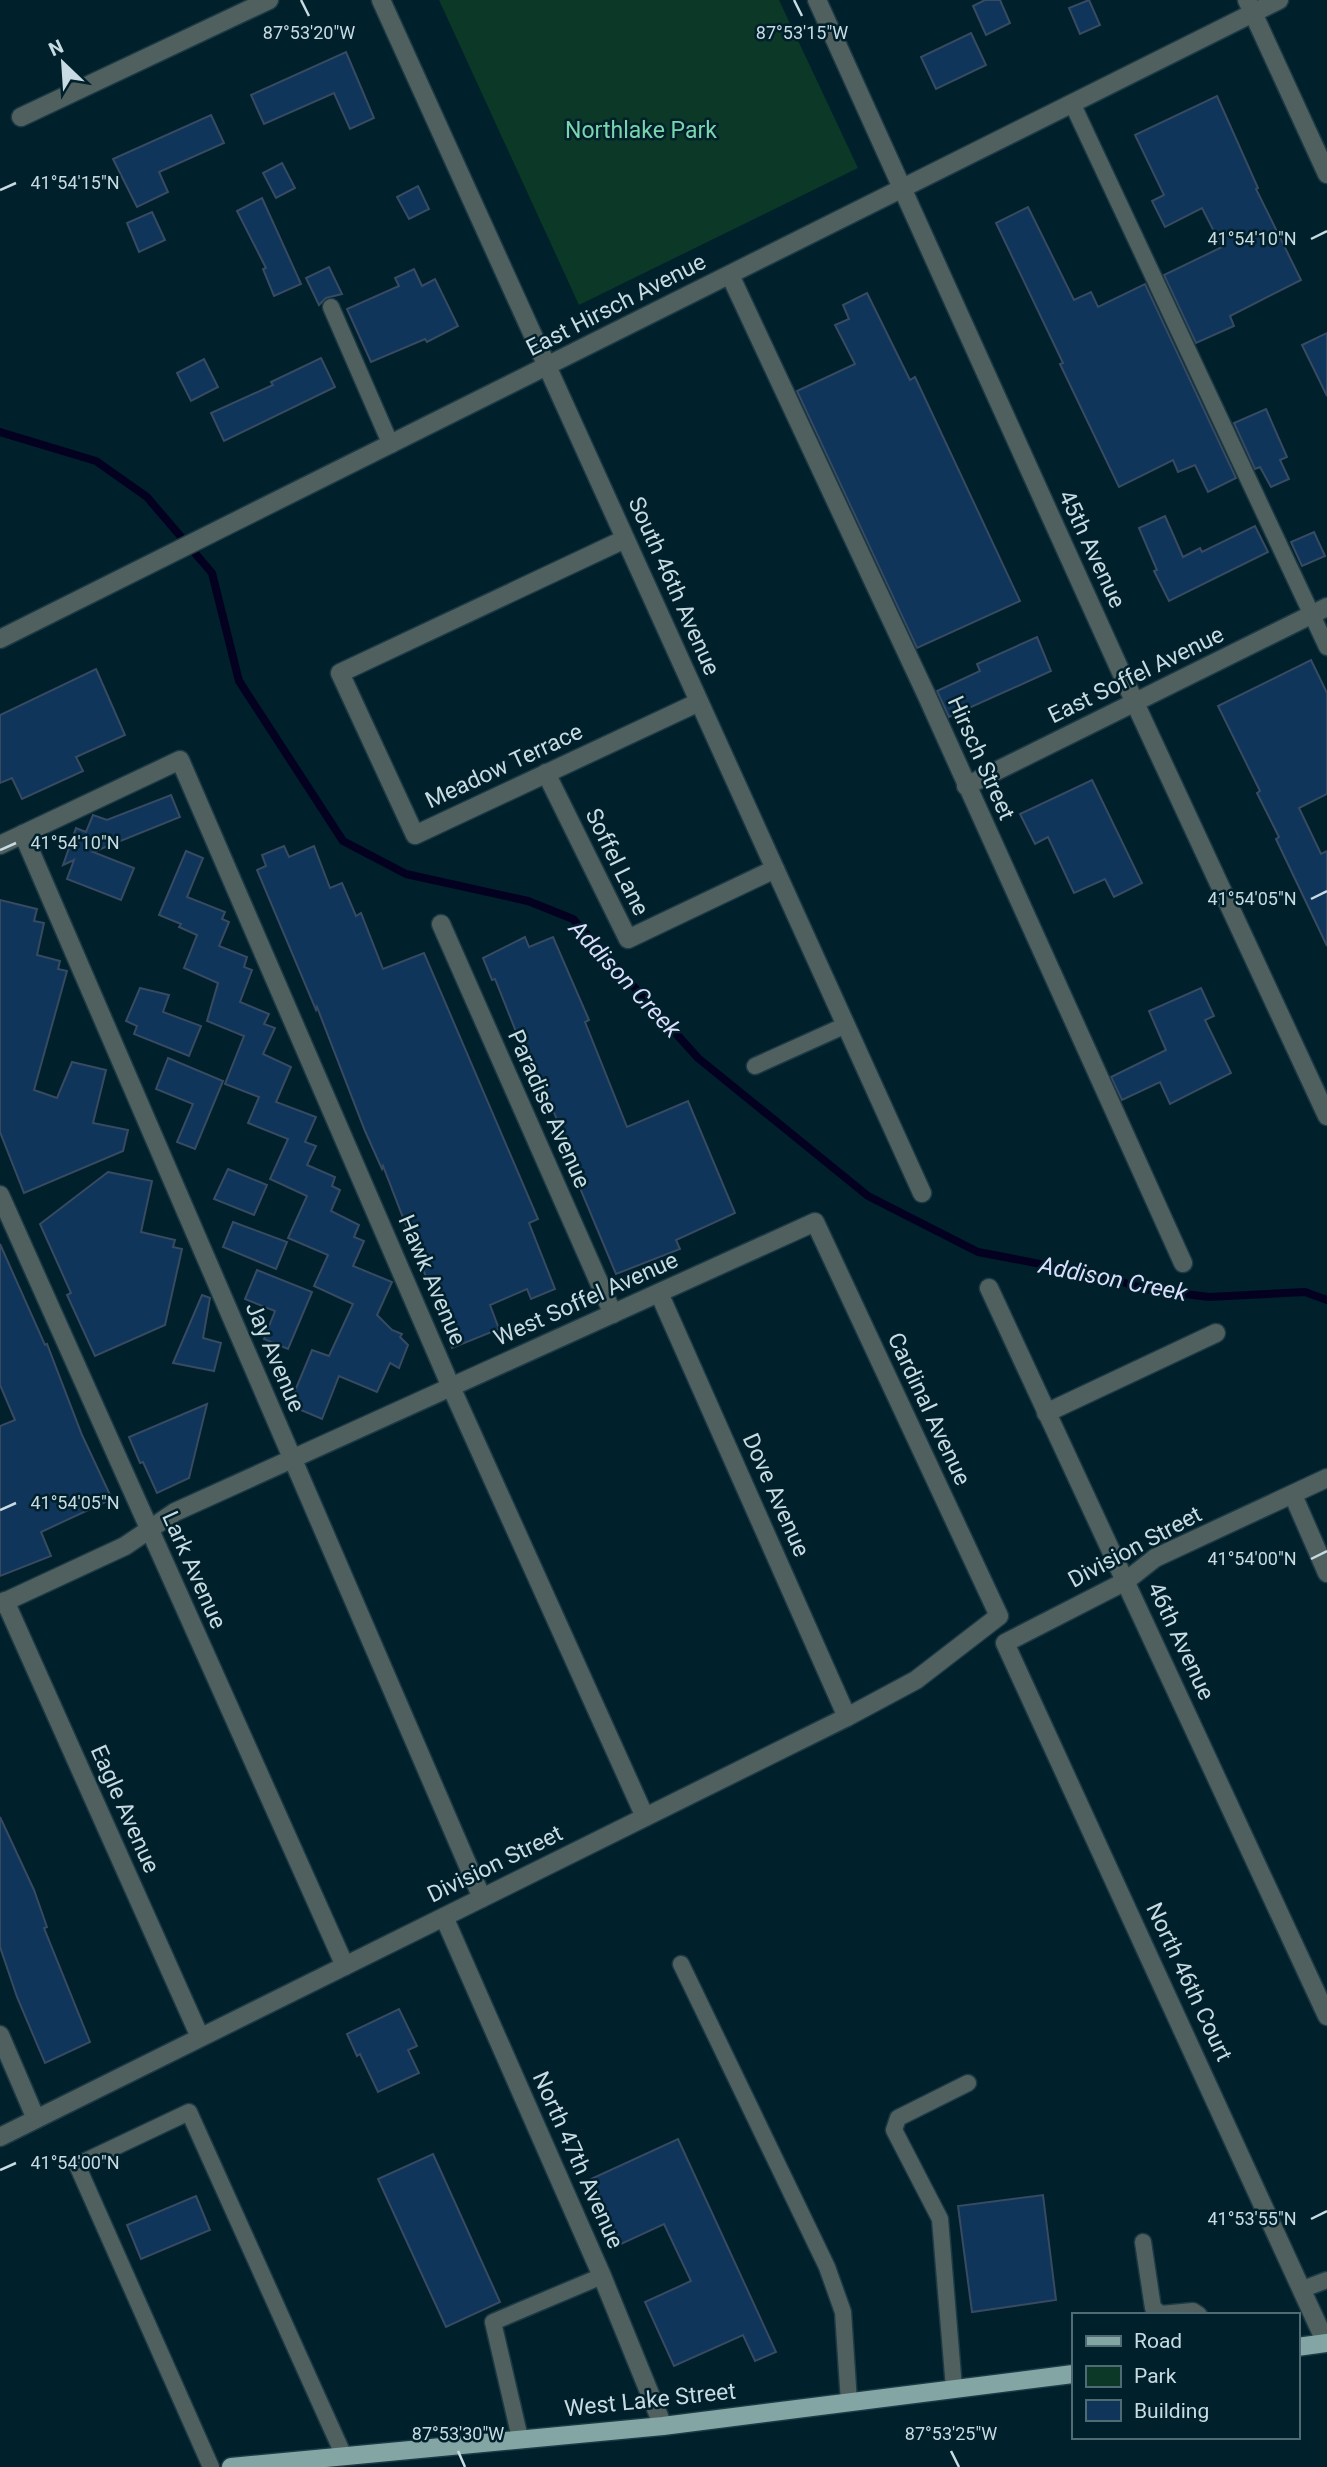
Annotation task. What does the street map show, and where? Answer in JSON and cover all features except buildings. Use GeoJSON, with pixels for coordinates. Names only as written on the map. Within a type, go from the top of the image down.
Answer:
{"type":"FeatureCollection","features":[{"type":"Feature","properties":{"kind":"main road"},"geometry":{"type":"LineString","coordinates":[[1299,2347],[1327,2343]]}},
{"type":"Feature","properties":{"kind":"main road","name":"West Lake Street"},"geometry":{"type":"LineString","coordinates":[[231,2467],[663,2426],[1072,2374]]}},
{"type":"Feature","properties":{"kind":"street"},"geometry":{"type":"LineString","coordinates":[[21,117],[269,0]]}},
{"type":"Feature","properties":{"kind":"street","name":"South 46th Avenue"},"geometry":{"type":"LineString","coordinates":[[381,0],[922,1193]]}},
{"type":"Feature","properties":{"kind":"street","name":"45th Avenue"},"geometry":{"type":"LineString","coordinates":[[817,0],[1135,703],[1327,1116]]}},
{"type":"Feature","properties":{"kind":"street","name":"East Hirsch Avenue"},"geometry":{"type":"LineString","coordinates":[[0,639],[1072,103],[1250,6],[1279,0]]}},
{"type":"Feature","properties":{"kind":"street"},"geometry":{"type":"LineString","coordinates":[[1250,6],[1327,174]]}},
{"type":"Feature","properties":{"kind":"street","name":"Hirsch Street"},"geometry":{"type":"LineString","coordinates":[[730,275],[926,694],[1183,1263]]}},
{"type":"Feature","properties":{"kind":"street","name":"Meadow Terrace"},"geometry":{"type":"LineString","coordinates":[[625,539],[340,673],[415,835],[699,702]]}},
{"type":"Feature","properties":{"kind":"street","name":"East Soffel Avenue"},"geometry":{"type":"LineString","coordinates":[[966,786],[1320,611]]}},
{"type":"Feature","properties":{"kind":"street","name":"Hawk Avenue"},"geometry":{"type":"LineString","coordinates":[[23,834],[180,760],[451,1387],[645,1817]]}},
{"type":"Feature","properties":{"kind":"street","name":"Soffel Lane"},"geometry":{"type":"LineString","coordinates":[[545,773],[628,939],[775,869]]}},
{"type":"Feature","properties":{"kind":"street"},"geometry":{"type":"LineString","coordinates":[[0,845],[23,834]]}},
{"type":"Feature","properties":{"kind":"street","name":"Jay Avenue"},"geometry":{"type":"LineString","coordinates":[[23,834],[482,1898]]}},
{"type":"Feature","properties":{"kind":"street","name":"Paradise Avenue"},"geometry":{"type":"LineString","coordinates":[[441,924],[613,1314]]}},
{"type":"Feature","properties":{"kind":"street","name":"Lark Avenue"},"geometry":{"type":"LineString","coordinates":[[0,1195],[345,1966]]}},
{"type":"Feature","properties":{"kind":"street","name":"West Soffel Avenue"},"geometry":{"type":"LineString","coordinates":[[3,1603],[125,1546],[175,1512],[815,1222]]}},
{"type":"Feature","properties":{"kind":"street","name":"Cardinal Avenue"},"geometry":{"type":"LineString","coordinates":[[815,1222],[999,1616]]}},
{"type":"Feature","properties":{"kind":"street","name":"46th Avenue"},"geometry":{"type":"LineString","coordinates":[[989,1288],[1327,2016]]}},
{"type":"Feature","properties":{"kind":"street","name":"Dove Avenue"},"geometry":{"type":"LineString","coordinates":[[659,1293],[847,1717]]}},
{"type":"Feature","properties":{"kind":"street"},"geometry":{"type":"LineString","coordinates":[[1046,1413],[1216,1333]]}},
{"type":"Feature","properties":{"kind":"street","name":"Division Street"},"geometry":{"type":"LineString","coordinates":[[1005,1643],[1126,1581],[1155,1558],[1327,1478]]}},
{"type":"Feature","properties":{"kind":"street"},"geometry":{"type":"LineString","coordinates":[[1293,1495],[1327,1573]]}},
{"type":"Feature","properties":{"kind":"street","name":"Eagle Avenue"},"geometry":{"type":"LineString","coordinates":[[3,1603],[200,2037]]}},
{"type":"Feature","properties":{"kind":"street","name":"Division Street"},"geometry":{"type":"LineString","coordinates":[[0,2137],[847,1717],[916,1680],[999,1616]]}},
{"type":"Feature","properties":{"kind":"street","name":"North 46th Court"},"geometry":{"type":"LineString","coordinates":[[1005,1643],[1327,2343]]}},
{"type":"Feature","properties":{"kind":"street","name":"North 47th Avenue"},"geometry":{"type":"LineString","coordinates":[[444,1917],[601,2276],[663,2426]]}},
{"type":"Feature","properties":{"kind":"street"},"geometry":{"type":"LineString","coordinates":[[0,2035],[36,2119]]}},
{"type":"Feature","properties":{"kind":"lane"},"geometry":{"type":"LineString","coordinates":[[1072,103],[1320,611],[1327,647]]}},
{"type":"Feature","properties":{"kind":"lane"},"geometry":{"type":"LineString","coordinates":[[331,307],[391,445]]}},
{"type":"Feature","properties":{"kind":"lane"},"geometry":{"type":"LineString","coordinates":[[755,1066],[846,1025]]}},
{"type":"Feature","properties":{"kind":"lane"},"geometry":{"type":"LineString","coordinates":[[681,1964],[827,2267],[843,2312],[849,2402]]}},
{"type":"Feature","properties":{"kind":"lane"},"geometry":{"type":"LineString","coordinates":[[954,2388],[940,2220],[894,2130],[898,2118],[968,2083]]}},
{"type":"Feature","properties":{"kind":"lane"},"geometry":{"type":"LineString","coordinates":[[211,2467],[77,2165],[189,2112],[344,2456]]}},
{"type":"Feature","properties":{"kind":"lane"},"geometry":{"type":"LineString","coordinates":[[1143,2242],[1153,2308],[1160,2313]]}},
{"type":"Feature","properties":{"kind":"lane"},"geometry":{"type":"LineString","coordinates":[[520,2438],[493,2322],[601,2276]]}},
{"type":"Feature","properties":{"kind":"lane"},"geometry":{"type":"LineString","coordinates":[[1303,2289],[1327,2280]]}},
{"type":"Feature","properties":{"kind":"lane"},"geometry":{"type":"LineString","coordinates":[[1172,2313],[1196,2313]]}},
{"type":"Feature","properties":{"kind":"green space","name":"Northlake Park"},"geometry":{"type":"Polygon","coordinates":[[[439,0],[779,0],[858,168],[579,305],[439,0]]]}},
{"type":"Feature","properties":{"kind":"waterway","name":"Addison Creek"},"geometry":{"type":"LineString","coordinates":[[0,432],[96,461],[147,497],[212,573],[239,681],[343,841],[406,874],[528,901],[573,919],[698,1058],[868,1196],[978,1252],[1103,1276],[1145,1289],[1209,1297],[1305,1292],[1327,1300]]}}]}
